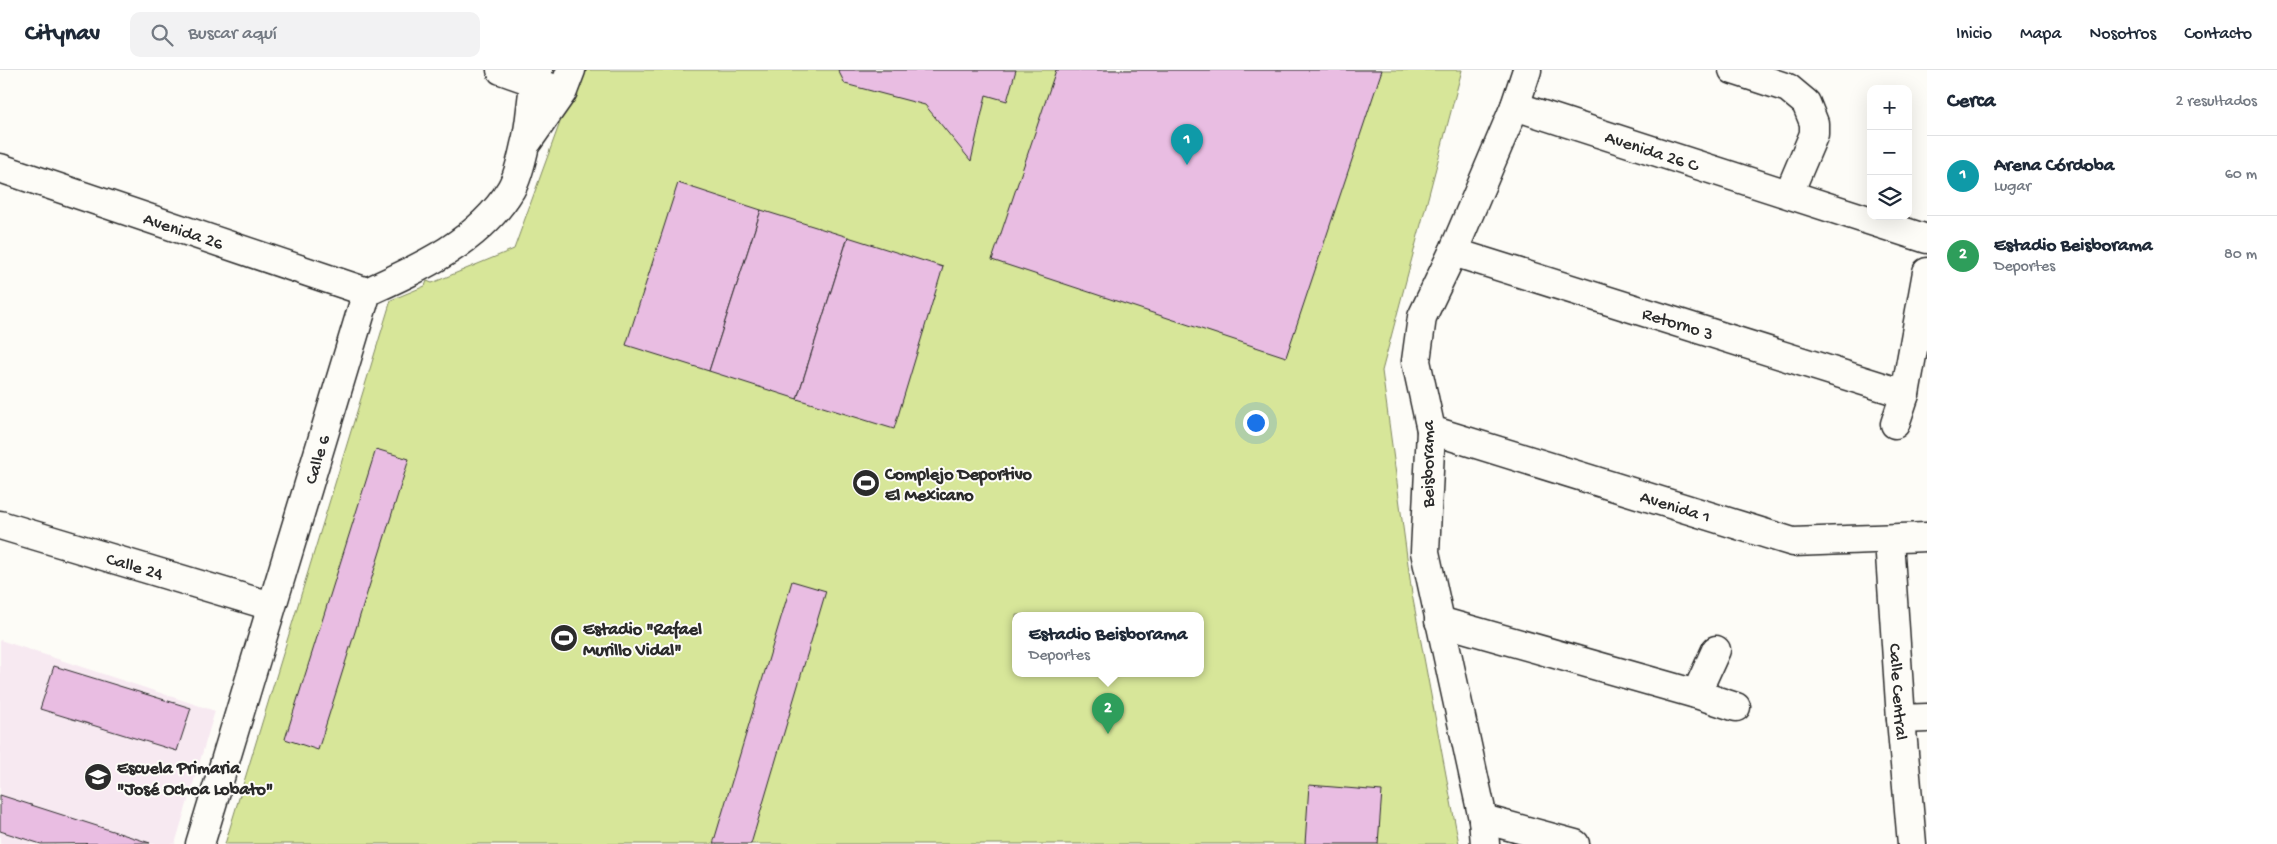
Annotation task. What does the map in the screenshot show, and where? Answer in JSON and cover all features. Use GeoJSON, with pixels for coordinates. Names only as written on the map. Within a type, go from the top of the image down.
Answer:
{"type":"FeatureCollection","features":[{"type":"Feature","properties":{"kind":"street"},"geometry":{"type":"LineString","coordinates":[[501,70],[567,81],[526,144]]}},
{"type":"Feature","properties":{"kind":"street","name":"Beisborama"},"geometry":{"type":"LineString","coordinates":[[1484,831],[1424,552],[1431,430],[1416,361],[1422,317],[1453,252],[1515,106],[1527,70]]}},
{"type":"Feature","properties":{"kind":"street"},"geometry":{"type":"LineString","coordinates":[[1733,70],[1788,88],[1806,102],[1814,123],[1814,134],[1790,193]]}},
{"type":"Feature","properties":{"kind":"street"},"geometry":{"type":"LineString","coordinates":[[367,292],[432,260],[460,242],[489,217],[511,188],[526,144],[536,76]]}},
{"type":"Feature","properties":{"kind":"street","name":"Avenida 26 C"},"geometry":{"type":"LineString","coordinates":[[1515,106],[1927,238]]}},
{"type":"Feature","properties":{"kind":"street","name":"Avenida 26"},"geometry":{"type":"LineString","coordinates":[[0,168],[367,292]]}},
{"type":"Feature","properties":{"kind":"street","name":"Retorno 3"},"geometry":{"type":"LineString","coordinates":[[1453,252],[1904,394]]}},
{"type":"Feature","properties":{"kind":"street"},"geometry":{"type":"LineString","coordinates":[[1894,424],[1904,394],[1927,272]]}},
{"type":"Feature","properties":{"kind":"street","name":"Calle 6"},"geometry":{"type":"LineString","coordinates":[[200,844],[367,292]]}},
{"type":"Feature","properties":{"kind":"street","name":"Avenida 1"},"geometry":{"type":"LineString","coordinates":[[1431,430],[1793,542],[1889,540],[1927,537]]}},
{"type":"Feature","properties":{"kind":"street","name":"Calle 24"},"geometry":{"type":"LineString","coordinates":[[0,525],[271,606]]}},
{"type":"Feature","properties":{"kind":"street","name":"Calle Central"},"geometry":{"type":"LineString","coordinates":[[1889,540],[1914,719],[1912,844]]}},
{"type":"Feature","properties":{"kind":"street"},"geometry":{"type":"LineString","coordinates":[[1439,621],[1736,707]]}},
{"type":"Feature","properties":{"kind":"street"},"geometry":{"type":"LineString","coordinates":[[1696,694],[1716,650]]}},
{"type":"Feature","properties":{"kind":"street"},"geometry":{"type":"LineString","coordinates":[[1484,831],[1575,844]]}},
{"type":"Feature","properties":{"kind":"shaded area","name":"Escuela Primaria \"José Ochoa Lobato\""},"geometry":{"type":"Polygon","coordinates":[[[0,640],[215,711],[175,844],[0,844],[0,640]]]}},
{"type":"Feature","properties":{"kind":"green space","name":"Complejo Deportivo El Mexicano"},"geometry":{"type":"Polygon","coordinates":[[[579,70],[1462,70],[1382,371],[1412,594],[1459,844],[225,844],[391,300],[425,286],[427,281],[432,283],[514,249],[579,70]]]}},
{"type":"Feature","properties":{"kind":"building"},"geometry":{"type":"Polygon","coordinates":[[[838,70],[1016,70],[1007,101],[986,95],[971,161],[925,105],[845,84],[838,70]]]}},
{"type":"Feature","properties":{"kind":"building"},"geometry":{"type":"Polygon","coordinates":[[[1056,70],[1382,70],[1286,357],[992,260],[1056,70]]]}},
{"type":"Feature","properties":{"kind":"building"},"geometry":{"type":"Polygon","coordinates":[[[678,183],[761,210],[709,371],[626,345],[678,183]]]}},
{"type":"Feature","properties":{"kind":"building"},"geometry":{"type":"Polygon","coordinates":[[[761,210],[848,237],[797,399],[709,371],[761,210]]]}},
{"type":"Feature","properties":{"kind":"building"},"geometry":{"type":"Polygon","coordinates":[[[848,237],[943,267],[894,429],[797,399],[848,237]]]}},
{"type":"Feature","properties":{"kind":"building"},"geometry":{"type":"Polygon","coordinates":[[[376,449],[409,459],[318,750],[285,739],[376,449]]]}},
{"type":"Feature","properties":{"kind":"building"},"geometry":{"type":"Polygon","coordinates":[[[792,581],[826,591],[751,844],[713,844],[792,581]]]}},
{"type":"Feature","properties":{"kind":"building"},"geometry":{"type":"Polygon","coordinates":[[[54,666],[191,708],[177,751],[40,709],[54,666]]]}},
{"type":"Feature","properties":{"kind":"building"},"geometry":{"type":"Polygon","coordinates":[[[1309,785],[1382,791],[1378,844],[1305,844],[1309,785]]]}},
{"type":"Feature","properties":{"kind":"building"},"geometry":{"type":"Polygon","coordinates":[[[0,795],[150,843],[41,844],[0,831],[0,795]]]}},
{"type":"Feature","properties":{"kind":"place","name":"Arena Córdoba"},"geometry":{"type":"Point","coordinates":[1187,165]}},
{"type":"Feature","properties":{"kind":"place","name":"Complejo Deportivo El Mexicano"},"geometry":{"type":"Point","coordinates":[866,483]}},
{"type":"Feature","properties":{"kind":"place","name":"Estadio \"Rafael Murillo Vidal\""},"geometry":{"type":"Point","coordinates":[564,638]}},
{"type":"Feature","properties":{"kind":"place","name":"Estadio Beisborama"},"geometry":{"type":"Point","coordinates":[1108,734]}},
{"type":"Feature","properties":{"kind":"place","name":"Escuela Primaria \"José Ochoa Lobato\""},"geometry":{"type":"Point","coordinates":[98,777]}}]}
